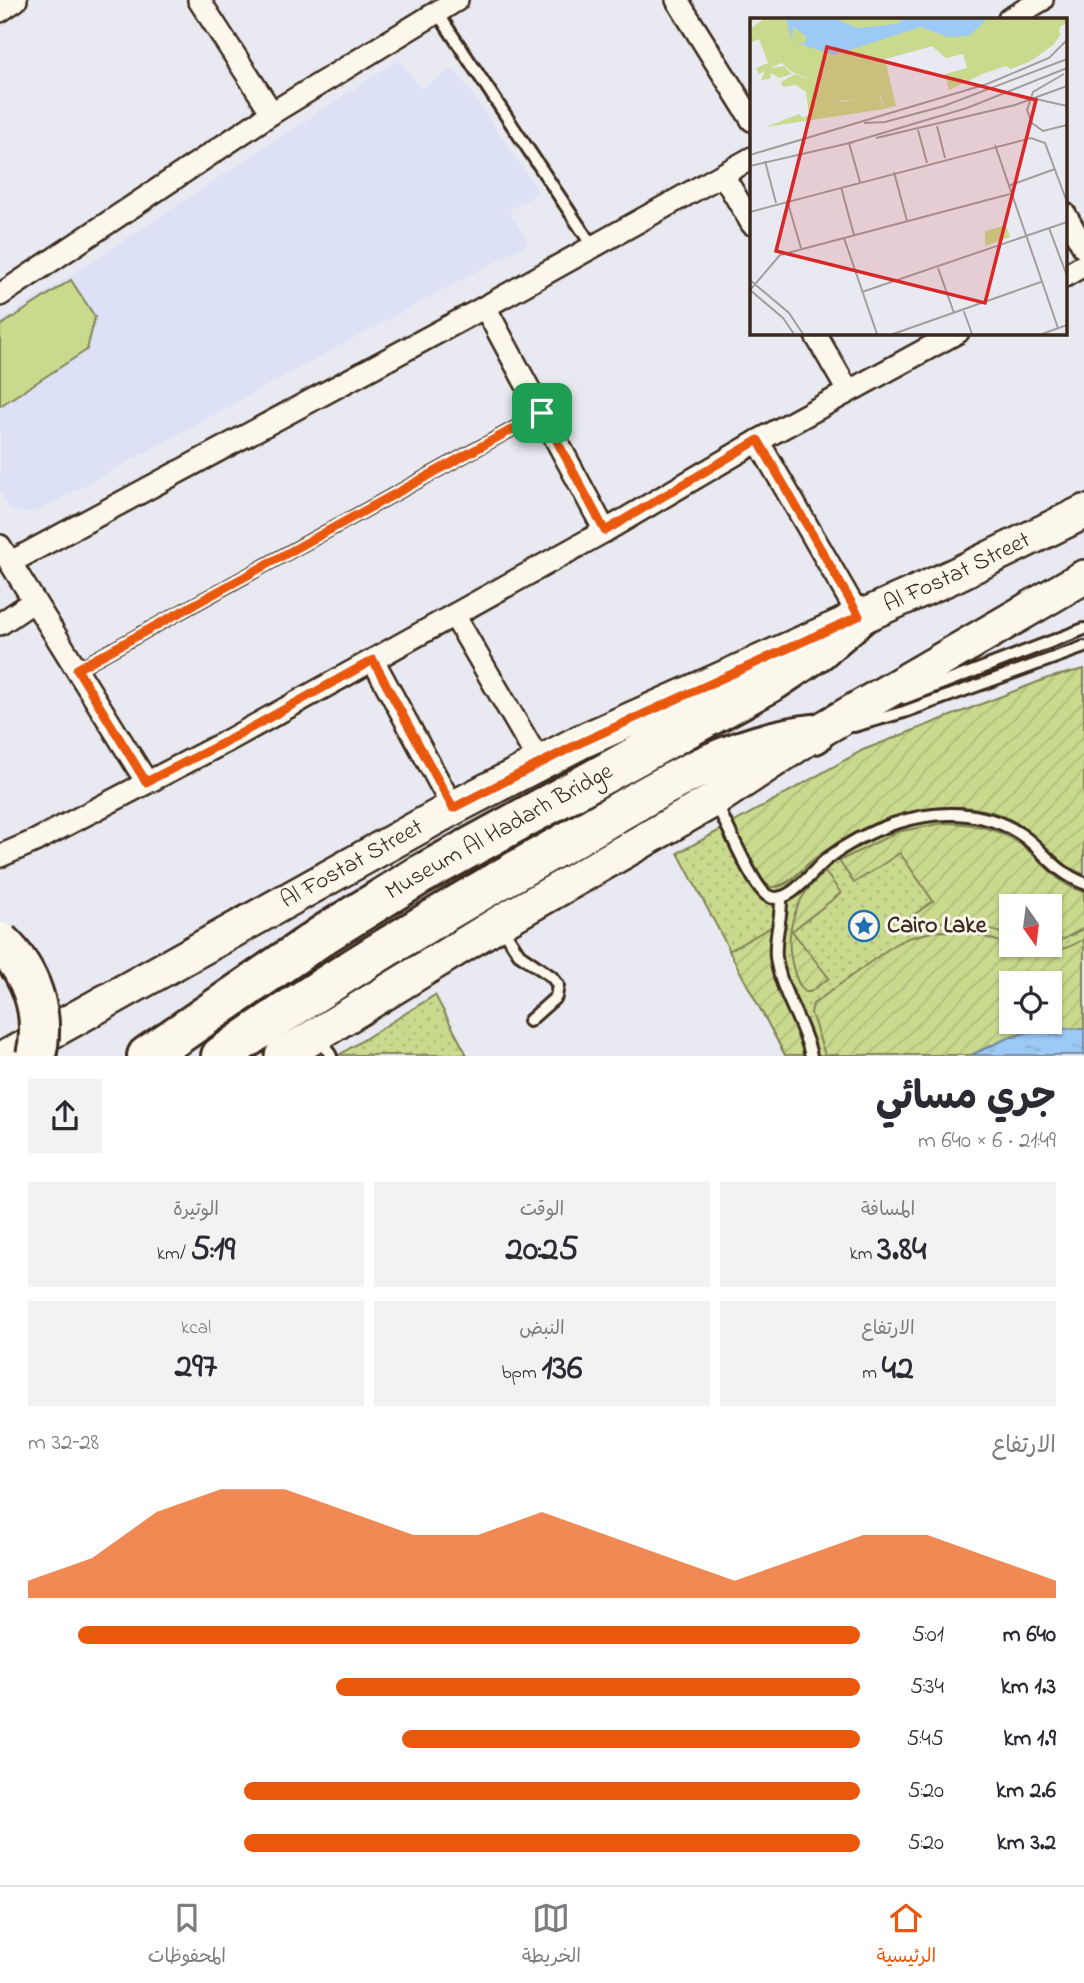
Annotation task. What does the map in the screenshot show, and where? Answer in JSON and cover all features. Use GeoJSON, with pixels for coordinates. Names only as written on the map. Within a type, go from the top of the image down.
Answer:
{"type":"FeatureCollection","features":[{"type":"Feature","properties":{"kind":"highway","name":"Museum Al Hadarh Bridge"},"geometry":{"type":"LineString","coordinates":[[158,1047],[326,933],[418,876],[774,681],[818,651],[859,616]]}},
{"type":"Feature","properties":{"kind":"highway","name":"Museum Al Hadarh Bridge"},"geometry":{"type":"LineString","coordinates":[[221,1055],[345,972],[443,912],[683,776],[733,752],[761,743],[814,734]]}},
{"type":"Feature","properties":{"kind":"highway"},"geometry":{"type":"LineString","coordinates":[[0,942],[25,972],[34,994],[40,1041],[36,1055]]}},
{"type":"Feature","properties":{"kind":"main road","name":"Al Fostat Street"},"geometry":{"type":"LineString","coordinates":[[8,1055],[453,808],[540,763],[640,715],[953,576],[1084,512]]}},
{"type":"Feature","properties":{"kind":"main road"},"geometry":{"type":"LineString","coordinates":[[282,1055],[324,1044],[499,923],[714,800],[814,734],[1084,577]]}},
{"type":"Feature","properties":{"kind":"street"},"geometry":{"type":"LineString","coordinates":[[0,10],[16,0]]}},
{"type":"Feature","properties":{"kind":"street"},"geometry":{"type":"LineString","coordinates":[[199,0],[272,113]]}},
{"type":"Feature","properties":{"kind":"street"},"geometry":{"type":"LineString","coordinates":[[0,295],[272,113],[457,0]]}},
{"type":"Feature","properties":{"kind":"street"},"geometry":{"type":"LineString","coordinates":[[677,0],[750,118]]}},
{"type":"Feature","properties":{"kind":"street"},"geometry":{"type":"LineString","coordinates":[[1011,18],[1042,0]]}},
{"type":"Feature","properties":{"kind":"street"},"geometry":{"type":"LineString","coordinates":[[146,782],[5,554],[485,307],[750,159]]}},
{"type":"Feature","properties":{"kind":"street"},"geometry":{"type":"LineString","coordinates":[[723,175],[750,222]]}},
{"type":"Feature","properties":{"kind":"street"},"geometry":{"type":"LineString","coordinates":[[1066,216],[1084,248]]}},
{"type":"Feature","properties":{"kind":"street"},"geometry":{"type":"LineString","coordinates":[[1066,275],[1084,265]]}},
{"type":"Feature","properties":{"kind":"street"},"geometry":{"type":"LineString","coordinates":[[485,307],[605,531]]}},
{"type":"Feature","properties":{"kind":"street"},"geometry":{"type":"LineString","coordinates":[[815,334],[848,391]]}},
{"type":"Feature","properties":{"kind":"street"},"geometry":{"type":"LineString","coordinates":[[0,856],[35,841],[229,740],[605,531],[758,440],[954,334]]}},
{"type":"Feature","properties":{"kind":"street"},"geometry":{"type":"LineString","coordinates":[[758,440],[859,616]]}},
{"type":"Feature","properties":{"kind":"street"},"geometry":{"type":"LineString","coordinates":[[0,624],[34,601]]}},
{"type":"Feature","properties":{"kind":"street"},"geometry":{"type":"LineString","coordinates":[[454,615],[540,763]]}},
{"type":"Feature","properties":{"kind":"street"},"geometry":{"type":"LineString","coordinates":[[373,660],[453,808]]}},
{"type":"Feature","properties":{"kind":"lane"},"geometry":{"type":"LineString","coordinates":[[437,12],[593,247]]}},
{"type":"Feature","properties":{"kind":"lane"},"geometry":{"type":"LineString","coordinates":[[77,669],[542,413]]}},
{"type":"Feature","properties":{"kind":"lane"},"geometry":{"type":"LineString","coordinates":[[814,734],[1084,628]]}},
{"type":"Feature","properties":{"kind":"lane"},"geometry":{"type":"LineString","coordinates":[[814,734],[883,718],[1084,647]]}},
{"type":"Feature","properties":{"kind":"lane"},"geometry":{"type":"LineString","coordinates":[[714,800],[758,887],[770,898],[795,891],[827,859],[860,839],[894,824],[947,814],[982,817],[1010,827],[1035,845],[1063,873],[1084,883]]}},
{"type":"Feature","properties":{"kind":"lane"},"geometry":{"type":"LineString","coordinates":[[781,897],[776,958],[811,1055]]}},
{"type":"Feature","properties":{"kind":"lane"},"geometry":{"type":"LineString","coordinates":[[499,923],[516,950],[552,977],[558,985],[556,997],[529,1021]]}},
{"type":"Feature","properties":{"kind":"shaded area"},"geometry":{"type":"Polygon","coordinates":[[[399,59],[421,89],[454,68],[539,192],[509,211],[529,243],[34,513],[11,511],[0,493],[0,322],[399,59]]]}},
{"type":"Feature","properties":{"kind":"green space"},"geometry":{"type":"Polygon","coordinates":[[[71,280],[95,317],[87,350],[0,406],[0,326],[71,280]]]}},
{"type":"Feature","properties":{"kind":"green space"},"geometry":{"type":"Polygon","coordinates":[[[1084,669],[1084,874],[1060,861],[1031,834],[1007,818],[992,812],[946,807],[899,815],[854,833],[815,858],[784,884],[771,887],[759,878],[733,823],[863,750],[1048,678],[1084,669]]]}},
{"type":"Feature","properties":{"kind":"green space","name":"Cairo Lake"},"geometry":{"type":"Polygon","coordinates":[[[948,806],[974,808],[998,814],[1020,825],[1065,864],[1084,874],[1084,1055],[785,1055],[678,853],[733,823],[759,876],[771,886],[777,887],[789,882],[814,858],[845,838],[912,812],[948,806]]]}},
{"type":"Feature","properties":{"kind":"green space"},"geometry":{"type":"Polygon","coordinates":[[[944,823],[968,824],[1002,833],[1022,845],[1061,881],[1084,892],[1084,928],[1062,939],[1062,894],[999,894],[999,933],[949,921],[909,928],[905,921],[933,901],[900,853],[854,883],[839,861],[897,832],[944,823]]]}},
{"type":"Feature","properties":{"kind":"green space"},"geometry":{"type":"Polygon","coordinates":[[[825,872],[841,893],[792,931],[829,978],[810,992],[805,992],[797,980],[790,954],[791,927],[806,891],[825,872]]]}},
{"type":"Feature","properties":{"kind":"green space"},"geometry":{"type":"Polygon","coordinates":[[[771,927],[771,943],[808,1055],[785,1055],[729,951],[771,927]]]}},
{"type":"Feature","properties":{"kind":"green space"},"geometry":{"type":"Polygon","coordinates":[[[936,931],[963,932],[999,942],[999,957],[1062,957],[1062,948],[1084,939],[1084,1029],[1062,1028],[1062,971],[999,971],[999,1034],[1022,1034],[971,1055],[825,1055],[811,1013],[813,1004],[895,944],[936,931]]]}},
{"type":"Feature","properties":{"kind":"green space"},"geometry":{"type":"Polygon","coordinates":[[[435,995],[467,1055],[339,1055],[435,995]]]}},
{"type":"Feature","properties":{"kind":"water"},"geometry":{"type":"Polygon","coordinates":[[[1062,1028],[1084,1029],[1084,1055],[971,1055],[1022,1034],[1062,1034],[1062,1028]]]}},
{"type":"Feature","properties":{"kind":"place","name":"Cairo Lake"},"geometry":{"type":"Point","coordinates":[864,926]}},
{"type":"Feature","properties":{"kind":"route"},"geometry":{"type":"LineString","coordinates":[[542,413],[605,531],[758,440],[859,616],[580,743],[453,808],[373,660],[229,740],[146,782],[77,669],[542,413]]}}]}
